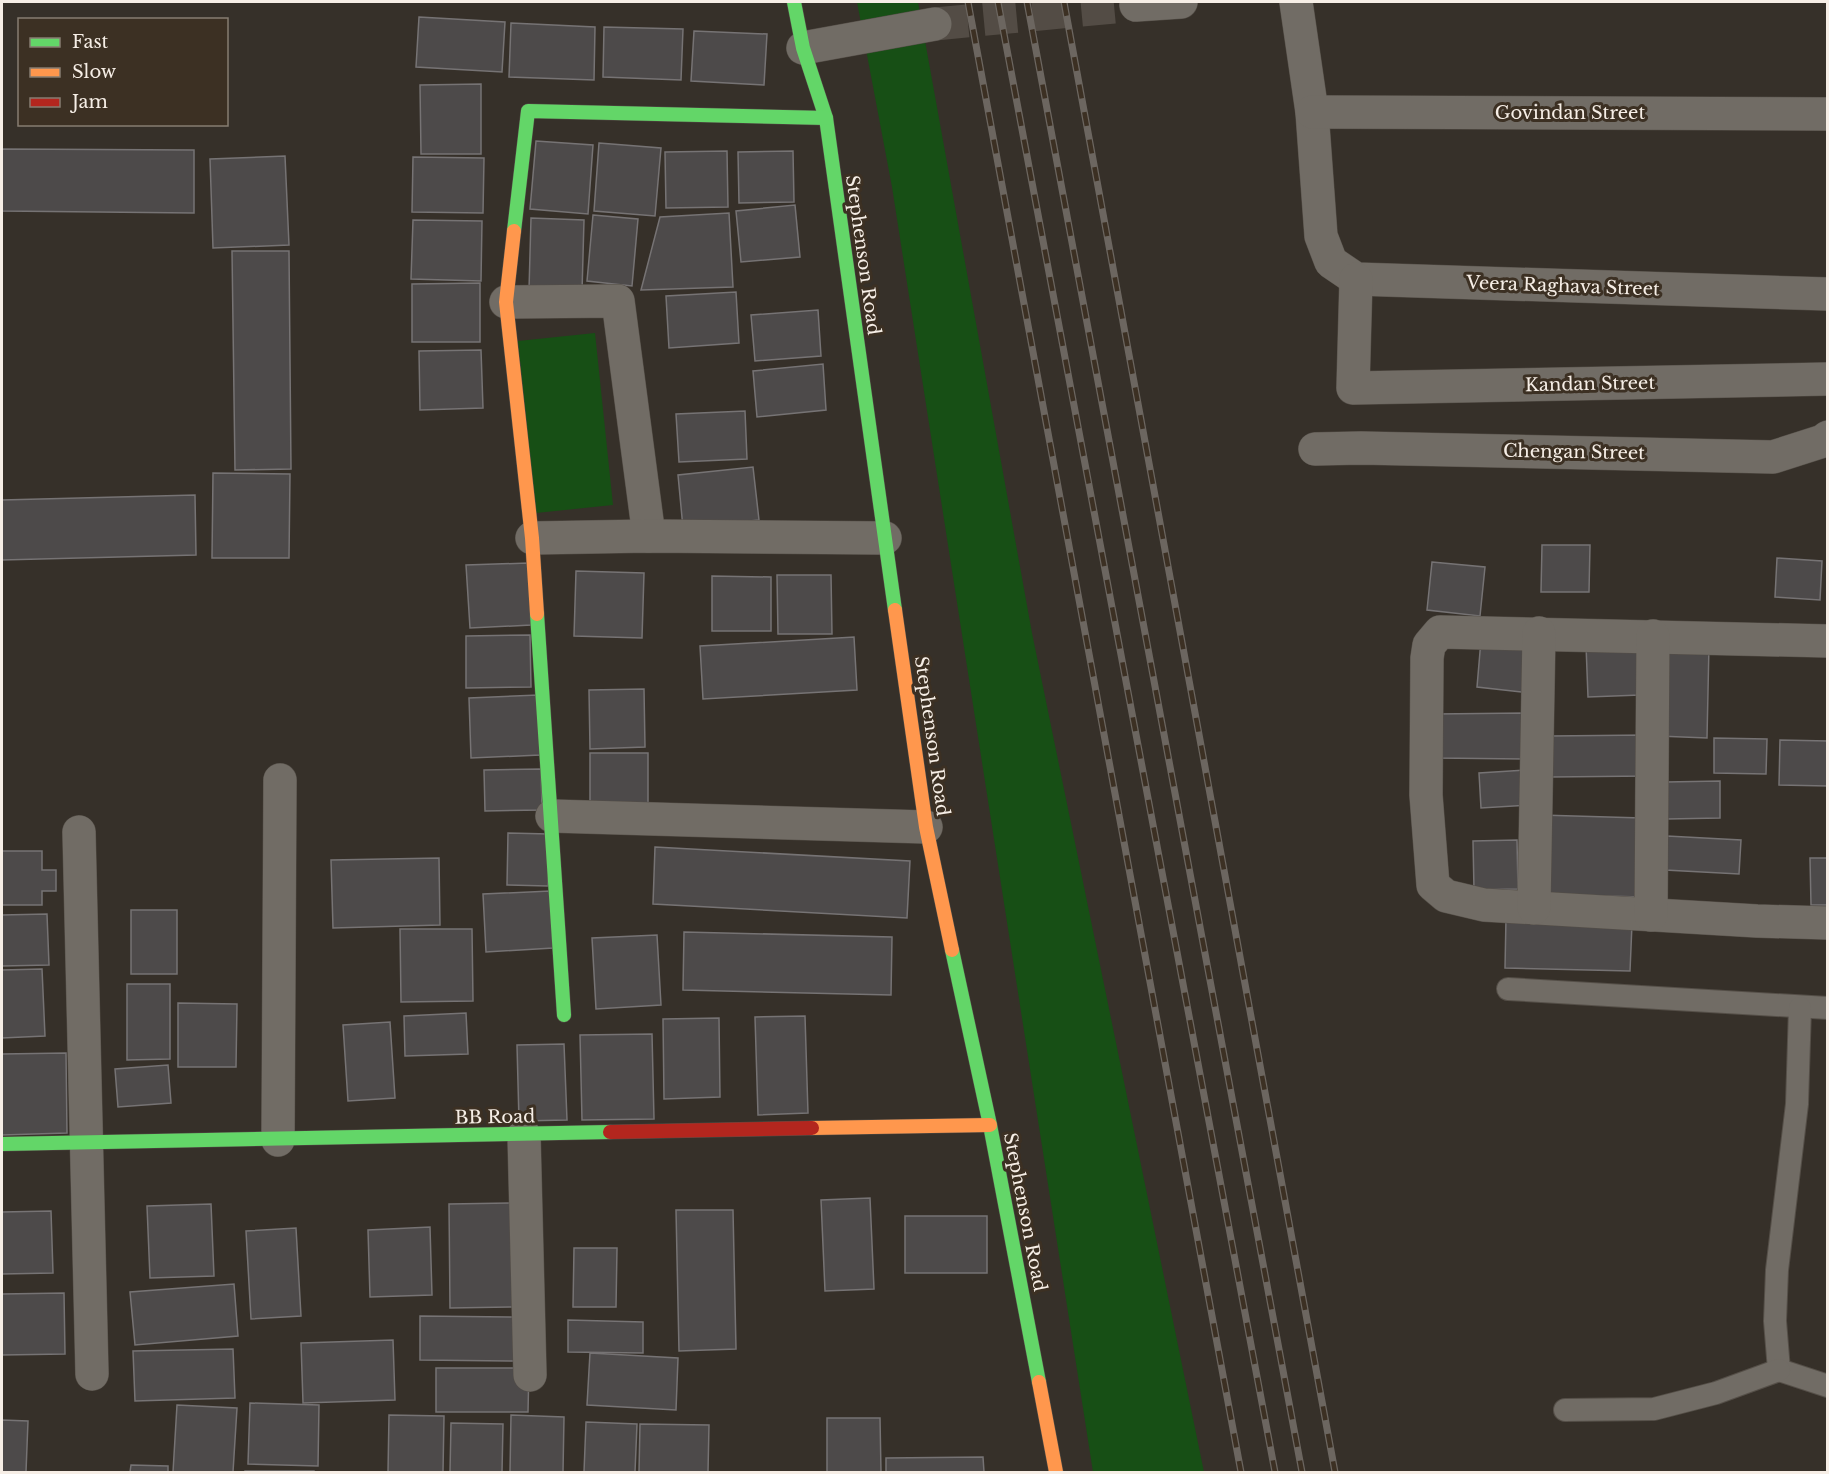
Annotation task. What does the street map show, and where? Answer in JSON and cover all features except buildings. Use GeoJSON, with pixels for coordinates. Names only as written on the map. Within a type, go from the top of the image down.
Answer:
{"type":"FeatureCollection","features":[{"type":"Feature","properties":{"kind":"street","name":"Stephenson Road"},"geometry":{"type":"LineString","coordinates":[[794,2],[803,48],[826,118],[926,827],[990,1125],[1056,1473]]}},
{"type":"Feature","properties":{"kind":"street"},"geometry":{"type":"LineString","coordinates":[[1136,5],[1181,2]]}},
{"type":"Feature","properties":{"kind":"street"},"geometry":{"type":"LineString","coordinates":[[1296,2],[1312,112],[1321,236],[1331,262],[1356,279]]}},
{"type":"Feature","properties":{"kind":"street"},"geometry":{"type":"LineString","coordinates":[[803,48],[935,24]]}},
{"type":"Feature","properties":{"kind":"street"},"geometry":{"type":"LineString","coordinates":[[564,1015],[532,538],[506,302],[528,111],[826,118]]}},
{"type":"Feature","properties":{"kind":"street","name":"Govindan Street"},"geometry":{"type":"LineString","coordinates":[[1312,112],[1827,114]]}},
{"type":"Feature","properties":{"kind":"street","name":"Veera Raghava Street"},"geometry":{"type":"LineString","coordinates":[[1356,279],[1827,294]]}},
{"type":"Feature","properties":{"kind":"street","name":"Kandan Street"},"geometry":{"type":"LineString","coordinates":[[1356,279],[1353,388],[1827,380]]}},
{"type":"Feature","properties":{"kind":"street"},"geometry":{"type":"LineString","coordinates":[[506,302],[618,301],[649,536]]}},
{"type":"Feature","properties":{"kind":"street","name":"Chengan Street"},"geometry":{"type":"LineString","coordinates":[[1316,449],[1773,457],[1823,441],[1827,437]]}},
{"type":"Feature","properties":{"kind":"street"},"geometry":{"type":"LineString","coordinates":[[532,538],[649,536],[885,538]]}},
{"type":"Feature","properties":{"kind":"street"},"geometry":{"type":"LineString","coordinates":[[1827,641],[1440,632],[1429,645],[1426,658],[1426,795],[1434,885],[1446,896],[1484,905],[1827,923]]}},
{"type":"Feature","properties":{"kind":"street"},"geometry":{"type":"LineString","coordinates":[[1534,908],[1539,633]]}},
{"type":"Feature","properties":{"kind":"street"},"geometry":{"type":"LineString","coordinates":[[1651,915],[1653,636]]}},
{"type":"Feature","properties":{"kind":"street"},"geometry":{"type":"LineString","coordinates":[[278,1140],[280,780]]}},
{"type":"Feature","properties":{"kind":"street"},"geometry":{"type":"LineString","coordinates":[[552,816],[926,827]]}},
{"type":"Feature","properties":{"kind":"street"},"geometry":{"type":"LineString","coordinates":[[79,832],[92,1374]]}},
{"type":"Feature","properties":{"kind":"street","name":"BB Road"},"geometry":{"type":"LineString","coordinates":[[2,1144],[990,1125]]}},
{"type":"Feature","properties":{"kind":"street"},"geometry":{"type":"LineString","coordinates":[[524,1135],[530,1375]]}},
{"type":"Feature","properties":{"kind":"lane"},"geometry":{"type":"LineString","coordinates":[[1508,989],[1827,1008]]}},
{"type":"Feature","properties":{"kind":"lane"},"geometry":{"type":"LineString","coordinates":[[1779,1370],[1775,1321],[1777,1269],[1797,1104],[1800,1008]]}},
{"type":"Feature","properties":{"kind":"lane"},"geometry":{"type":"LineString","coordinates":[[1565,1410],[1654,1409],[1716,1393],[1779,1370],[1827,1386]]}},
{"type":"Feature","properties":{"kind":"green space"},"geometry":{"type":"Polygon","coordinates":[[[857,2],[918,2],[1032,633],[1204,1472],[1093,1472],[892,187],[857,2]]]}},
{"type":"Feature","properties":{"kind":"green space"},"geometry":{"type":"Polygon","coordinates":[[[595,333],[613,505],[536,513],[518,341],[595,333]]]}},
{"type":"Feature","properties":{"kind":"tunnel"},"geometry":{"type":"LineString","coordinates":[[935,24],[1136,5]]}},
{"type":"Feature","properties":{"kind":"railway"},"geometry":{"type":"LineString","coordinates":[[968,2],[1241,1472]]}},
{"type":"Feature","properties":{"kind":"railway"},"geometry":{"type":"LineString","coordinates":[[998,2],[1275,1472]]}},
{"type":"Feature","properties":{"kind":"railway"},"geometry":{"type":"LineString","coordinates":[[1027,2],[1302,1472]]}},
{"type":"Feature","properties":{"kind":"railway"},"geometry":{"type":"LineString","coordinates":[[1064,2],[1335,1472]]}},
{"type":"Feature","properties":{"kind":"traffic: fast"},"geometry":{"type":"LineString","coordinates":[[794,2],[803,48],[826,118],[895,610]]}},
{"type":"Feature","properties":{"kind":"traffic: fast"},"geometry":{"type":"LineString","coordinates":[[514,231],[528,111],[826,118]]}},
{"type":"Feature","properties":{"kind":"traffic: fast"},"geometry":{"type":"LineString","coordinates":[[537,614],[564,1015]]}},
{"type":"Feature","properties":{"kind":"traffic: fast"},"geometry":{"type":"LineString","coordinates":[[952,950],[990,1125],[1039,1382]]}},
{"type":"Feature","properties":{"kind":"traffic: fast"},"geometry":{"type":"LineString","coordinates":[[2,1144],[610,1132]]}},
{"type":"Feature","properties":{"kind":"traffic: slow"},"geometry":{"type":"LineString","coordinates":[[514,231],[506,302],[532,538],[537,614]]}},
{"type":"Feature","properties":{"kind":"traffic: slow"},"geometry":{"type":"LineString","coordinates":[[895,610],[926,827],[952,950]]}},
{"type":"Feature","properties":{"kind":"traffic: slow"},"geometry":{"type":"LineString","coordinates":[[812,1128],[990,1125]]}},
{"type":"Feature","properties":{"kind":"traffic: slow"},"geometry":{"type":"LineString","coordinates":[[1039,1382],[1056,1472]]}},
{"type":"Feature","properties":{"kind":"traffic: jam"},"geometry":{"type":"LineString","coordinates":[[610,1132],[812,1128]]}}]}
